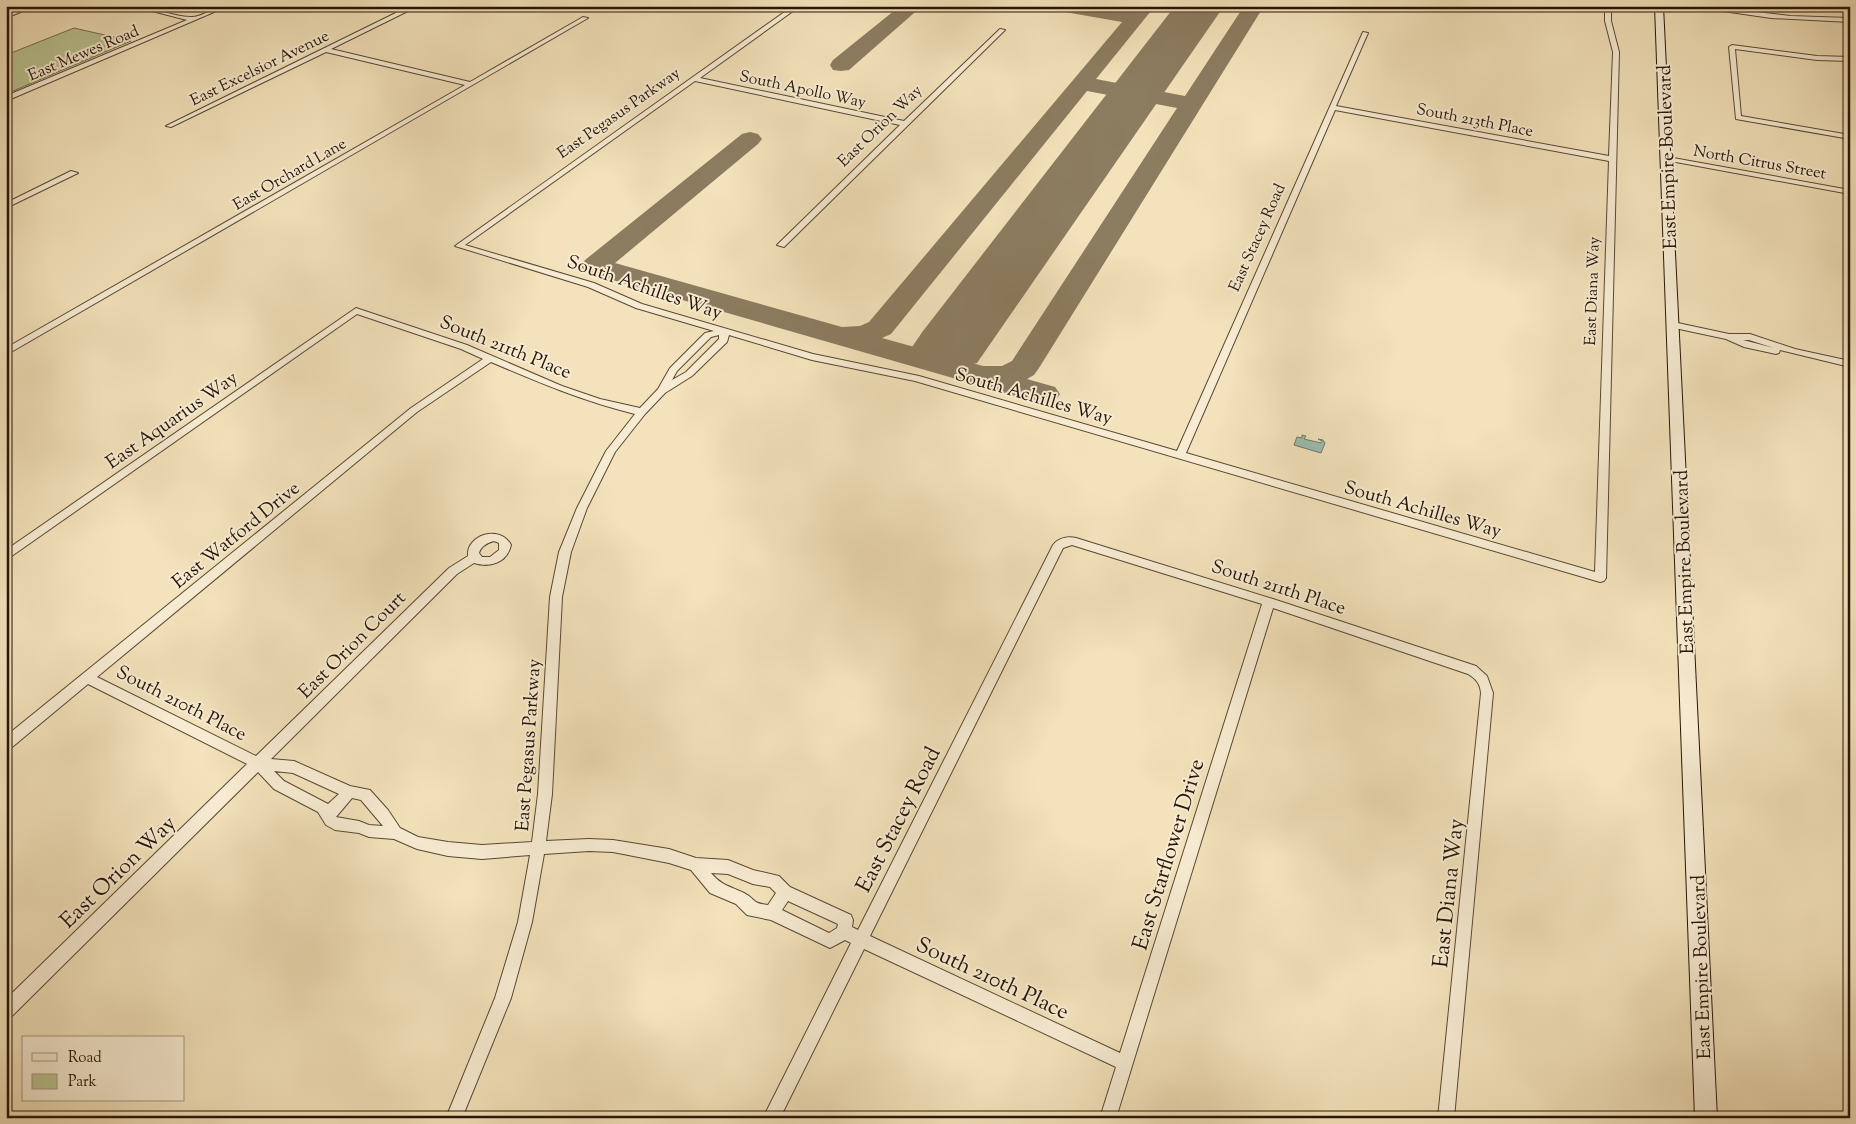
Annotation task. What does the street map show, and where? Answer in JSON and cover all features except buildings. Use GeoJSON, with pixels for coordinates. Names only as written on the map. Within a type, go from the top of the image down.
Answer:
{"type":"FeatureCollection","features":[{"type":"Feature","properties":{"kind":"street"},"geometry":{"type":"LineString","coordinates":[[6,16],[32,6]]}},
{"type":"Feature","properties":{"kind":"street"},"geometry":{"type":"LineString","coordinates":[[136,6],[194,20]]}},
{"type":"Feature","properties":{"kind":"street","name":"East Mewes Road"},"geometry":{"type":"LineString","coordinates":[[6,99],[225,6]]}},
{"type":"Feature","properties":{"kind":"street","name":"East Excelsior Avenue"},"geometry":{"type":"LineString","coordinates":[[169,126],[415,6]]}},
{"type":"Feature","properties":{"kind":"street","name":"East Pegasus Parkway"},"geometry":{"type":"LineString","coordinates":[[459,246],[796,6]]}},
{"type":"Feature","properties":{"kind":"street","name":"East Diana Way"},"geometry":{"type":"LineString","coordinates":[[1600,578],[1616,52],[1608,21],[1608,6]]}},
{"type":"Feature","properties":{"kind":"street","name":"East Empire Boulevard"},"geometry":{"type":"LineString","coordinates":[[1659,6],[1706,1118]]}},
{"type":"Feature","properties":{"kind":"street"},"geometry":{"type":"LineString","coordinates":[[1692,6],[1761,16],[1850,20]]}},
{"type":"Feature","properties":{"kind":"street"},"geometry":{"type":"LineString","coordinates":[[1844,6],[1850,9]]}},
{"type":"Feature","properties":{"kind":"street","name":"East Orchard Lane"},"geometry":{"type":"LineString","coordinates":[[6,352],[585,18]]}},
{"type":"Feature","properties":{"kind":"street","name":"East Orion Way"},"geometry":{"type":"LineString","coordinates":[[781,245],[1002,30]]}},
{"type":"Feature","properties":{"kind":"street","name":"East Stacey Road"},"geometry":{"type":"LineString","coordinates":[[1180,455],[1365,32]]}},
{"type":"Feature","properties":{"kind":"street"},"geometry":{"type":"LineString","coordinates":[[1850,59],[1817,58],[1732,47],[1738,118],[1850,137]]}},
{"type":"Feature","properties":{"kind":"street"},"geometry":{"type":"LineString","coordinates":[[326,50],[471,84]]}},
{"type":"Feature","properties":{"kind":"street","name":"South Apollo Way"},"geometry":{"type":"LineString","coordinates":[[694,79],[906,124]]}},
{"type":"Feature","properties":{"kind":"street","name":"South 213th Place"},"geometry":{"type":"LineString","coordinates":[[1332,107],[1612,159]]}},
{"type":"Feature","properties":{"kind":"street","name":"North Citrus Street"},"geometry":{"type":"LineString","coordinates":[[1665,158],[1850,192]]}},
{"type":"Feature","properties":{"kind":"street"},"geometry":{"type":"LineString","coordinates":[[6,206],[74,173]]}},
{"type":"Feature","properties":{"kind":"street","name":"South Achilles Way"},"geometry":{"type":"LineString","coordinates":[[459,246],[591,285],[639,306],[724,331],[832,362],[916,378],[1600,578]]}},
{"type":"Feature","properties":{"kind":"street","name":"South 211th Place"},"geometry":{"type":"LineString","coordinates":[[356,311],[490,358],[559,388],[598,401],[642,412]]}},
{"type":"Feature","properties":{"kind":"street","name":"East Aquarius Way"},"geometry":{"type":"LineString","coordinates":[[6,556],[356,311]]}},
{"type":"Feature","properties":{"kind":"street"},"geometry":{"type":"LineString","coordinates":[[1673,325],[1729,337],[1739,343],[1761,344],[1850,364]]}},
{"type":"Feature","properties":{"kind":"street","name":"East Pegasus Parkway"},"geometry":{"type":"LineString","coordinates":[[454,1118],[503,998],[525,922],[545,794],[556,597],[565,552],[582,508],[611,452],[642,412],[662,391],[688,374],[724,340],[724,331],[708,335],[673,370],[662,391]]}},
{"type":"Feature","properties":{"kind":"street","name":"East Watford Drive"},"geometry":{"type":"LineString","coordinates":[[6,744],[414,410],[490,358]]}},
{"type":"Feature","properties":{"kind":"street","name":"East Stacey Road"},"geometry":{"type":"LineString","coordinates":[[771,1118],[1059,545],[1064,542]]}},
{"type":"Feature","properties":{"kind":"street","name":"South 211th Place"},"geometry":{"type":"LineString","coordinates":[[1064,542],[1081,543],[1268,602],[1472,670],[1480,675]]}},
{"type":"Feature","properties":{"kind":"street","name":"East Orion Court"},"geometry":{"type":"LineString","coordinates":[[258,763],[452,571],[475,557]]}},
{"type":"Feature","properties":{"kind":"street","name":"East Starflower Drive"},"geometry":{"type":"LineString","coordinates":[[1108,1118],[1268,602]]}},
{"type":"Feature","properties":{"kind":"street","name":"East Diana Way"},"geometry":{"type":"LineString","coordinates":[[1446,1118],[1488,693],[1486,683],[1480,675]]}},
{"type":"Feature","properties":{"kind":"street","name":"South 210th Place"},"geometry":{"type":"LineString","coordinates":[[88,678],[258,763],[280,785],[323,808],[335,824],[395,834],[418,843],[448,849],[482,852],[613,846],[669,856],[696,865],[728,867],[753,877],[774,881],[785,892],[846,920],[843,931],[1124,1063]]}},
{"type":"Feature","properties":{"kind":"street","name":"East Orion Way"},"geometry":{"type":"LineString","coordinates":[[6,1010],[258,763]]}},
{"type":"Feature","properties":{"kind":"street","name":"South 210th Place"},"geometry":{"type":"LineString","coordinates":[[258,763],[294,767],[349,792],[365,794],[384,814],[395,834]]}},
{"type":"Feature","properties":{"kind":"street"},"geometry":{"type":"LineString","coordinates":[[328,814],[349,792]]}},
{"type":"Feature","properties":{"kind":"street"},"geometry":{"type":"LineString","coordinates":[[696,865],[715,888],[741,899],[752,910],[772,913],[830,941],[843,931]]}},
{"type":"Feature","properties":{"kind":"street"},"geometry":{"type":"LineString","coordinates":[[772,913],[785,892]]}},
{"type":"Feature","properties":{"kind":"green space"},"geometry":{"type":"Polygon","coordinates":[[[74,28],[131,41],[6,94],[6,55],[74,28]]]}},
{"type":"Feature","properties":{"kind":"shaded area"},"geometry":{"type":"Polygon","coordinates":[[[1302,435],[1306,436],[1304,439],[1321,443],[1322,441],[1318,439],[1323,440],[1325,443],[1321,453],[1294,445],[1297,437],[1302,438],[1302,435]]]}},
{"type":"Feature","properties":{"kind":"taxiway"},"geometry":{"type":"LineString","coordinates":[[841,65],[912,6]]}},
{"type":"Feature","properties":{"kind":"taxiway"},"geometry":{"type":"LineString","coordinates":[[1065,6],[1123,16],[1139,13]]}},
{"type":"Feature","properties":{"kind":"taxiway"},"geometry":{"type":"LineString","coordinates":[[1139,13],[1145,6]]}},
{"type":"Feature","properties":{"kind":"taxiway"},"geometry":{"type":"LineString","coordinates":[[983,376],[1008,376],[1023,368],[1254,6]]}},
{"type":"Feature","properties":{"kind":"taxiway"},"geometry":{"type":"LineString","coordinates":[[842,336],[865,335],[880,328],[1139,13]]}},
{"type":"Feature","properties":{"kind":"taxiway"},"geometry":{"type":"LineString","coordinates":[[1082,83],[1191,104]]}},
{"type":"Feature","properties":{"kind":"taxiway"},"geometry":{"type":"LineString","coordinates":[[750,139],[595,266],[1044,394]]}},
{"type":"Feature","properties":{"kind":"runway"},"geometry":{"type":"LineString","coordinates":[[950,347],[1200,6]]}}]}
